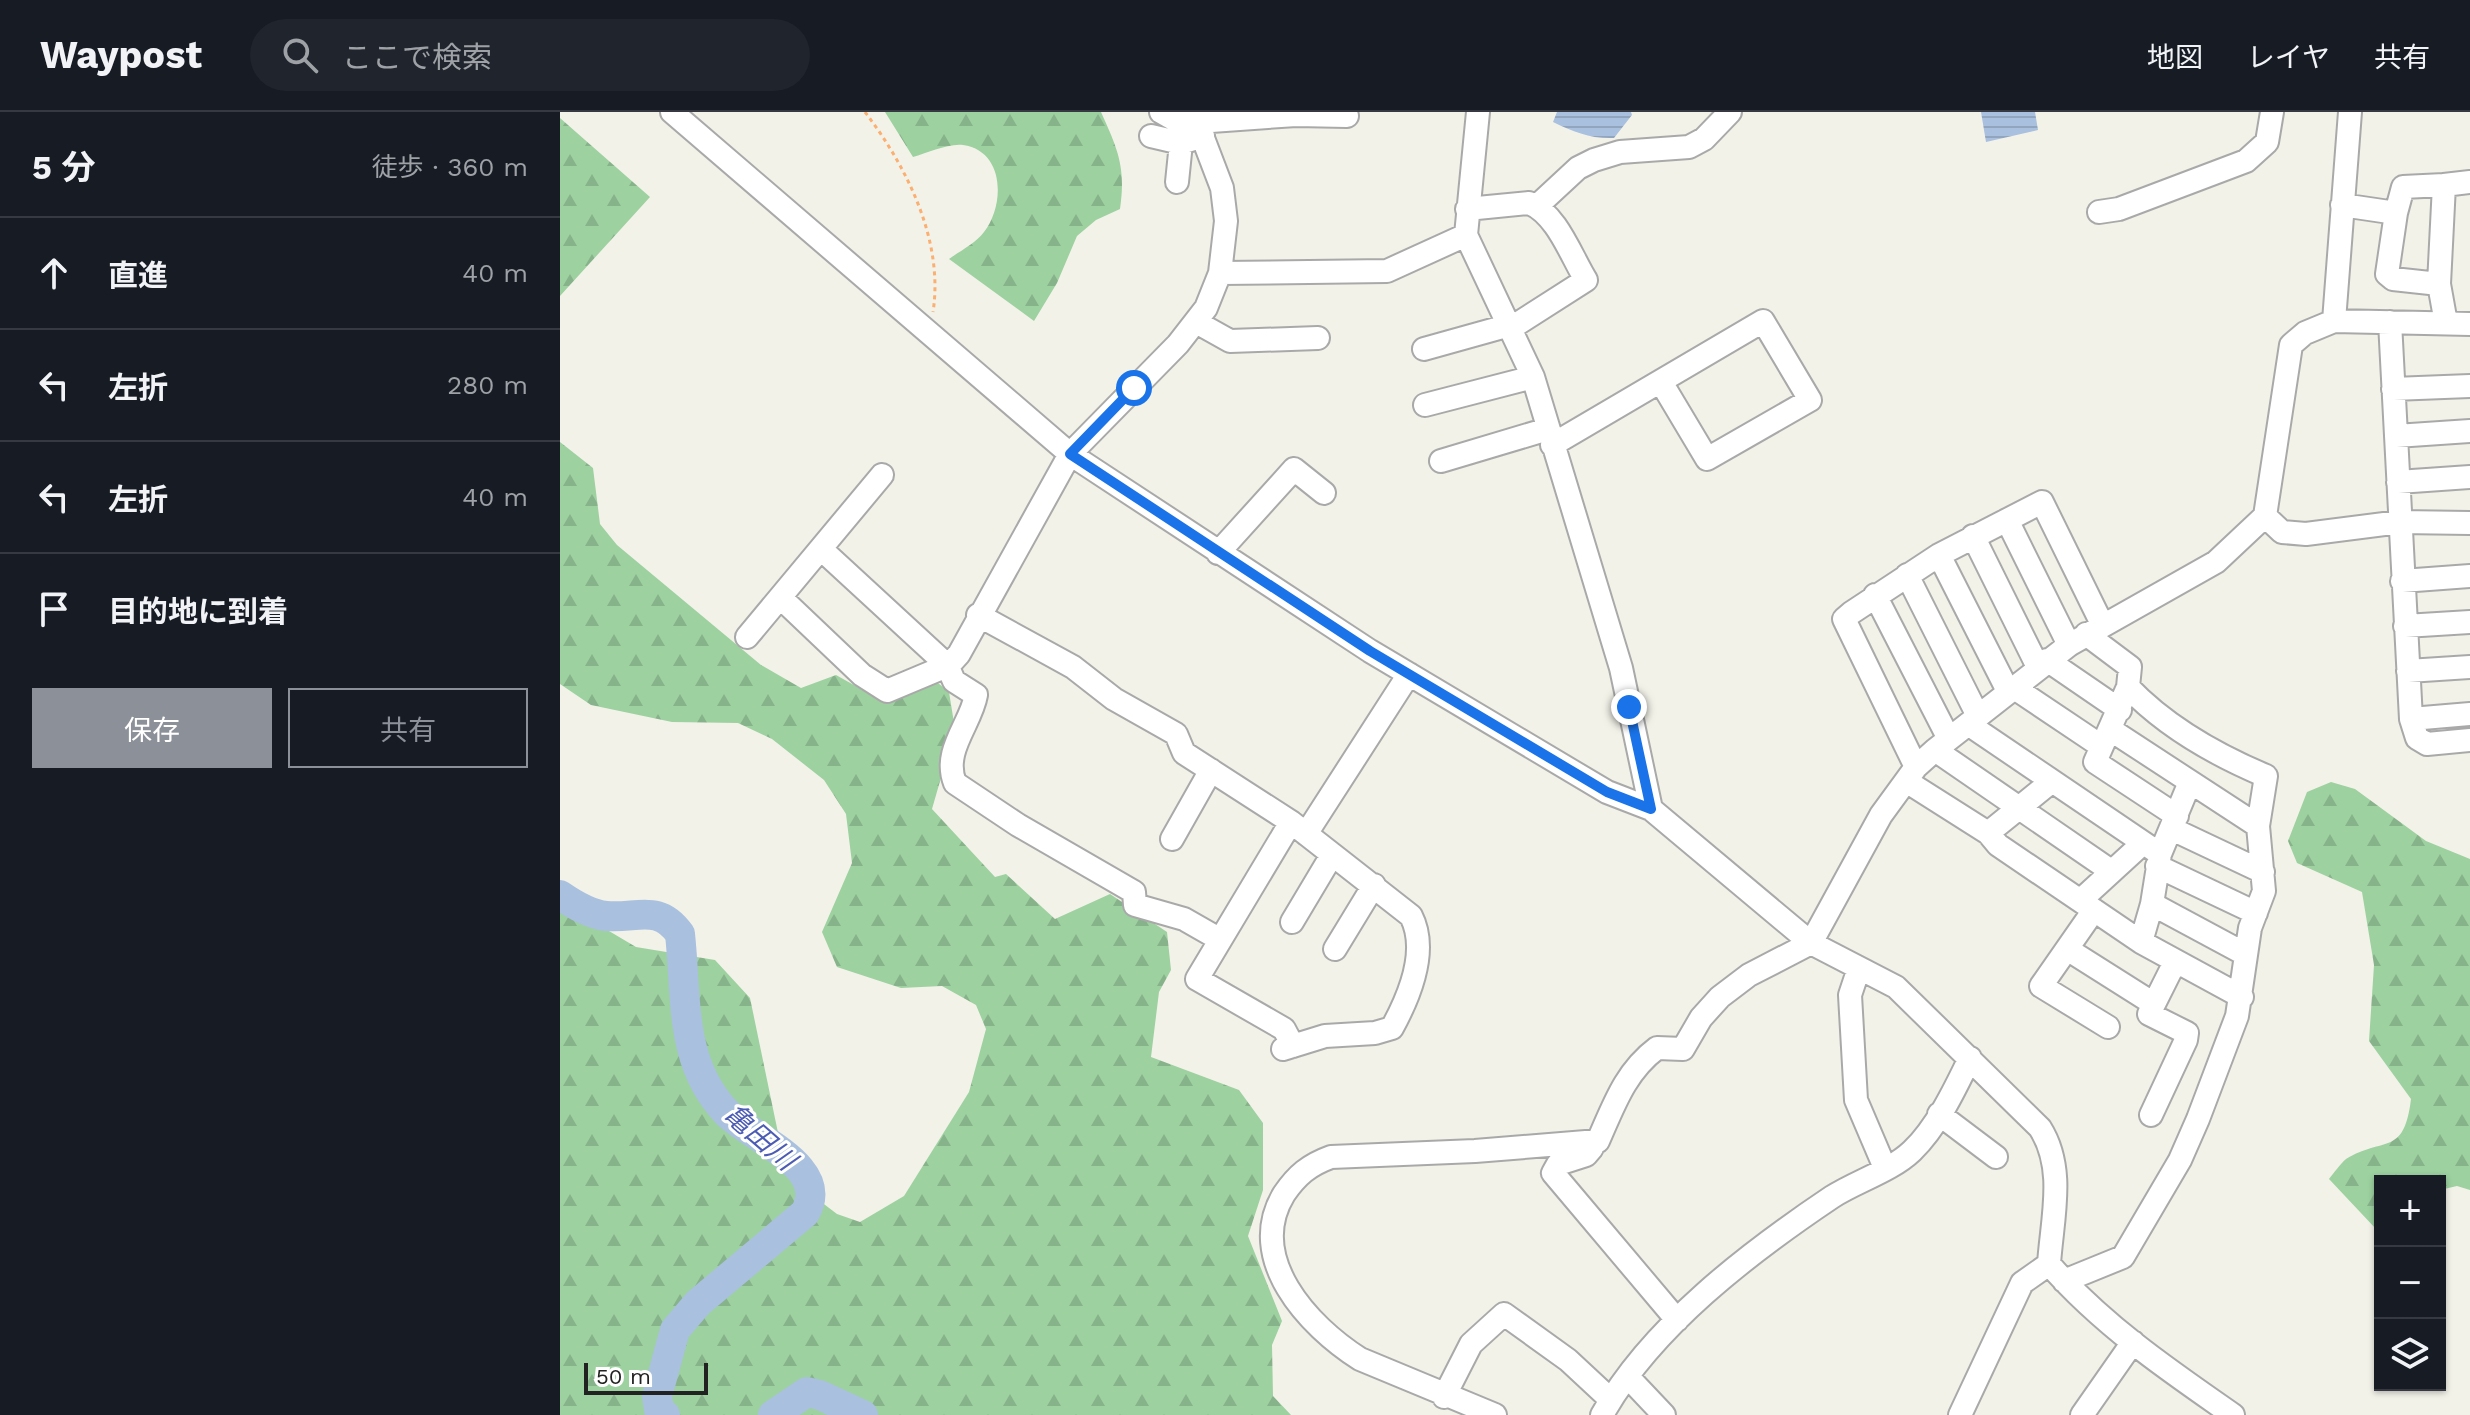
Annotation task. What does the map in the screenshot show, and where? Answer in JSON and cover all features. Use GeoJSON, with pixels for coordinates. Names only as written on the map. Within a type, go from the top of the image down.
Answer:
{"type":"FeatureCollection","features":[{"type":"Feature","properties":{"kind":"street"},"geometry":{"type":"LineString","coordinates":[[672,112],[1070,454],[1218,553],[1409,674],[1607,792],[1651,809],[1811,943],[1896,987],[2040,1128],[2050,1144],[2056,1183],[2057,1272],[2086,1305],[2233,1415]]}},
{"type":"Feature","properties":{"kind":"street"},"geometry":{"type":"LineString","coordinates":[[781,598],[862,675],[887,691],[947,665],[959,654],[1070,454],[1196,322],[1220,273],[1227,237],[1222,188],[1193,128],[1161,112]]}},
{"type":"Feature","properties":{"kind":"street"},"geometry":{"type":"LineString","coordinates":[[1478,112],[1466,235],[1533,377],[1621,668],[1651,809]]}},
{"type":"Feature","properties":{"kind":"street"},"geometry":{"type":"LineString","coordinates":[[1537,206],[1578,168],[1594,160],[1620,152],[1689,147],[1704,139],[1730,112]]}},
{"type":"Feature","properties":{"kind":"street"},"geometry":{"type":"LineString","coordinates":[[2099,212],[2119,209],[2246,161],[2267,142],[2272,112]]}},
{"type":"Feature","properties":{"kind":"street"},"geometry":{"type":"LineString","coordinates":[[2334,321],[2350,112]]}},
{"type":"Feature","properties":{"kind":"street"},"geometry":{"type":"LineString","coordinates":[[1151,136],[1296,115],[1347,116]]}},
{"type":"Feature","properties":{"kind":"street"},"geometry":{"type":"LineString","coordinates":[[1177,182],[1193,128]]}},
{"type":"Feature","properties":{"kind":"street"},"geometry":{"type":"LineString","coordinates":[[2439,284],[2393,279],[2387,274],[2403,187],[2470,182]]}},
{"type":"Feature","properties":{"kind":"street"},"geometry":{"type":"LineString","coordinates":[[2444,185],[2439,284],[2446,323]]}},
{"type":"Feature","properties":{"kind":"street"},"geometry":{"type":"LineString","coordinates":[[1424,349],[1510,326],[1586,280],[1550,219],[1537,206],[1529,203],[1467,209]]}},
{"type":"Feature","properties":{"kind":"street"},"geometry":{"type":"LineString","coordinates":[[2342,205],[2396,213]]}},
{"type":"Feature","properties":{"kind":"street"},"geometry":{"type":"LineString","coordinates":[[1220,273],[1387,271],[1466,235]]}},
{"type":"Feature","properties":{"kind":"street"},"geometry":{"type":"LineString","coordinates":[[1441,461],[1550,437],[1661,382],[1763,321],[1810,400],[1707,459],[1661,382]]}},
{"type":"Feature","properties":{"kind":"street"},"geometry":{"type":"LineString","coordinates":[[1677,1320],[1553,1173],[1558,1164],[1586,1155],[1598,1141],[1627,1077],[1638,1062],[1657,1048],[1683,1049],[1701,1018],[1720,997],[1749,975],[1811,943],[1868,837],[1911,774],[1942,744],[2043,664],[2086,635],[2216,562],[2265,516],[2291,345],[2305,333],[2334,321],[2470,324]]}},
{"type":"Feature","properties":{"kind":"street"},"geometry":{"type":"LineString","coordinates":[[1196,322],[1230,341],[1318,338]]}},
{"type":"Feature","properties":{"kind":"street"},"geometry":{"type":"LineString","coordinates":[[2390,322],[2411,719],[2417,738],[2427,744],[2470,740]]}},
{"type":"Feature","properties":{"kind":"street"},"geometry":{"type":"LineString","coordinates":[[1425,405],[1533,377]]}},
{"type":"Feature","properties":{"kind":"street"},"geometry":{"type":"LineString","coordinates":[[2393,389],[2470,386]]}},
{"type":"Feature","properties":{"kind":"street"},"geometry":{"type":"LineString","coordinates":[[2396,436],[2470,431]]}},
{"type":"Feature","properties":{"kind":"street"},"geometry":{"type":"LineString","coordinates":[[1218,553],[1294,469],[1324,493]]}},
{"type":"Feature","properties":{"kind":"street"},"geometry":{"type":"LineString","coordinates":[[747,637],[882,475]]}},
{"type":"Feature","properties":{"kind":"street"},"geometry":{"type":"LineString","coordinates":[[2398,482],[2470,477]]}},
{"type":"Feature","properties":{"kind":"street"},"geometry":{"type":"LineString","coordinates":[[2086,635],[2042,502],[1939,555],[1875,595],[1844,619],[1911,774],[1988,833],[1998,845],[2141,942],[2242,997]]}},
{"type":"Feature","properties":{"kind":"street"},"geometry":{"type":"LineString","coordinates":[[2265,516],[2282,532],[2306,534],[2400,522],[2470,523]]}},
{"type":"Feature","properties":{"kind":"street"},"geometry":{"type":"LineString","coordinates":[[2007,520],[2086,635],[2130,667],[2128,687],[2095,762],[2174,823],[2263,872]]}},
{"type":"Feature","properties":{"kind":"street"},"geometry":{"type":"LineString","coordinates":[[1973,536],[2043,664],[2111,729],[2258,826]]}},
{"type":"Feature","properties":{"kind":"street"},"geometry":{"type":"LineString","coordinates":[[821,549],[947,665],[954,681],[976,695],[956,738],[955,783],[1018,825],[1134,892],[1135,905],[1184,919],[1219,939]]}},
{"type":"Feature","properties":{"kind":"street"},"geometry":{"type":"LineString","coordinates":[[1939,555],[2010,689],[2111,729]]}},
{"type":"Feature","properties":{"kind":"street"},"geometry":{"type":"LineString","coordinates":[[1907,575],[1973,720],[2051,782],[2153,855],[2256,913]]}},
{"type":"Feature","properties":{"kind":"street"},"geometry":{"type":"LineString","coordinates":[[2402,581],[2470,576]]}},
{"type":"Feature","properties":{"kind":"street"},"geometry":{"type":"LineString","coordinates":[[1875,595],[1942,744],[2020,807],[2111,871]]}},
{"type":"Feature","properties":{"kind":"street"},"geometry":{"type":"LineString","coordinates":[[978,615],[1073,667],[1114,699],[1176,734],[1184,753],[1299,828],[1402,906],[1416,926],[1412,984],[1388,1031],[1333,1035],[1288,1048],[1284,1029],[1197,979],[1219,939],[1299,828],[1409,674]]}},
{"type":"Feature","properties":{"kind":"street"},"geometry":{"type":"LineString","coordinates":[[2405,626],[2470,622]]}},
{"type":"Feature","properties":{"kind":"street"},"geometry":{"type":"LineString","coordinates":[[2408,671],[2470,667]]}},
{"type":"Feature","properties":{"kind":"street"},"geometry":{"type":"LineString","coordinates":[[1960,1415],[2022,1283],[2123,1257],[2149,1216],[2198,1119],[2242,997],[2245,954],[2264,891],[2258,826],[2266,776],[2221,757],[2145,705],[2128,687]]}},
{"type":"Feature","properties":{"kind":"street"},"geometry":{"type":"LineString","coordinates":[[2411,719],[2470,714]]}},
{"type":"Feature","properties":{"kind":"street"},"geometry":{"type":"LineString","coordinates":[[1172,839],[1211,770]]}},
{"type":"Feature","properties":{"kind":"street"},"geometry":{"type":"LineString","coordinates":[[1988,833],[2051,782]]}},
{"type":"Feature","properties":{"kind":"street"},"geometry":{"type":"LineString","coordinates":[[2141,942],[2152,904],[2153,855],[2174,823],[2190,782]]}},
{"type":"Feature","properties":{"kind":"street"},"geometry":{"type":"LineString","coordinates":[[1292,922],[1332,855]]}},
{"type":"Feature","properties":{"kind":"street"},"geometry":{"type":"LineString","coordinates":[[2108,1027],[2041,986],[2067,949],[2088,905],[2111,871],[2153,855]]}},
{"type":"Feature","properties":{"kind":"street"},"geometry":{"type":"LineString","coordinates":[[1335,949],[1374,885]]}},
{"type":"Feature","properties":{"kind":"street"},"geometry":{"type":"LineString","coordinates":[[2152,904],[2245,954]]}},
{"type":"Feature","properties":{"kind":"street"},"geometry":{"type":"LineString","coordinates":[[2067,949],[2154,1004]]}},
{"type":"Feature","properties":{"kind":"street"},"geometry":{"type":"LineString","coordinates":[[2151,1115],[2187,1033],[2149,1014],[2175,962]]}},
{"type":"Feature","properties":{"kind":"street"},"geometry":{"type":"LineString","coordinates":[[1859,968],[1850,995],[1856,1100],[1885,1168]]}},
{"type":"Feature","properties":{"kind":"street"},"geometry":{"type":"LineString","coordinates":[[1444,1397],[1471,1344],[1504,1314],[1568,1360],[1607,1408],[1677,1320],[1834,1196],[1910,1153],[1939,1114],[1970,1058]]}},
{"type":"Feature","properties":{"kind":"street"},"geometry":{"type":"LineString","coordinates":[[1939,1114],[1996,1157]]}},
{"type":"Feature","properties":{"kind":"street"},"geometry":{"type":"LineString","coordinates":[[1495,1415],[1444,1397],[1360,1359],[1326,1334],[1302,1308],[1279,1271],[1269,1241],[1273,1217],[1296,1176],[1314,1163],[1331,1157],[1491,1150],[1598,1141]]}},
{"type":"Feature","properties":{"kind":"street"},"geometry":{"type":"LineString","coordinates":[[2082,1415],[2133,1342]]}},
{"type":"Feature","properties":{"kind":"street"},"geometry":{"type":"LineString","coordinates":[[1629,1378],[1664,1415]]}},
{"type":"Feature","properties":{"kind":"path"},"geometry":{"type":"LineString","coordinates":[[865,112],[903,168],[923,216],[934,272],[934,309],[927,331]]}},
{"type":"Feature","properties":{"kind":"green space"},"geometry":{"type":"Polygon","coordinates":[[[885,112],[1101,112],[1119,159],[1122,181],[1120,209],[1096,220],[1077,236],[1057,283],[1034,321],[949,259],[977,240],[991,221],[998,194],[994,168],[987,157],[977,149],[957,145],[913,157],[885,112]]]}},
{"type":"Feature","properties":{"kind":"green space"},"geometry":{"type":"Polygon","coordinates":[[[560,118],[650,197],[560,296],[560,118]]]}},
{"type":"Feature","properties":{"kind":"green space"},"geometry":{"type":"Polygon","coordinates":[[[560,442],[593,468],[600,524],[617,545],[761,665],[801,688],[836,675],[877,698],[938,683],[949,692],[955,729],[932,809],[995,877],[1006,874],[1055,919],[1110,894],[1167,932],[1171,970],[1159,992],[1151,1057],[1239,1090],[1263,1123],[1263,1190],[1248,1236],[1282,1321],[1272,1345],[1273,1396],[1291,1415],[560,1415],[560,902],[636,947],[715,960],[750,998],[787,1176],[837,1214],[860,1222],[904,1196],[969,1092],[986,1029],[976,1005],[942,986],[901,988],[837,967],[822,932],[852,863],[846,814],[824,780],[772,739],[738,723],[672,722],[591,705],[560,684],[560,442]]]}},
{"type":"Feature","properties":{"kind":"green space"},"geometry":{"type":"Polygon","coordinates":[[[2331,782],[2355,789],[2426,841],[2470,859],[2470,1190],[2457,1186],[2446,1189],[2446,1175],[2374,1175],[2374,1227],[2329,1179],[2346,1159],[2397,1137],[2408,1117],[2411,1099],[2369,1041],[2374,965],[2362,892],[2297,863],[2288,841],[2307,792],[2331,782]]]}},
{"type":"Feature","properties":{"kind":"water"},"geometry":{"type":"Polygon","coordinates":[[[1557,112],[1631,112],[1632,115],[1614,138],[1606,138],[1583,134],[1553,122],[1557,112]]]}},
{"type":"Feature","properties":{"kind":"water"},"geometry":{"type":"Polygon","coordinates":[[[1981,112],[2035,112],[2038,130],[1986,142],[1981,112]]]}},
{"type":"Feature","properties":{"kind":"waterway","name":"亀田川"},"geometry":{"type":"LineString","coordinates":[[560,895],[600,915],[655,915],[672,924],[680,934],[685,1006],[693,1052],[711,1094],[739,1123],[786,1156],[808,1181],[810,1196],[805,1213],[698,1303],[675,1330],[657,1396],[659,1410],[665,1415]]}},
{"type":"Feature","properties":{"kind":"waterway","name":"亀田川"},"geometry":{"type":"LineString","coordinates":[[773,1415],[807,1392],[863,1415]]}},
{"type":"Feature","properties":{"kind":"route"},"geometry":{"type":"LineString","coordinates":[[1134,388],[1070,454],[1370,651],[1607,792],[1651,809],[1629,707]]}}]}
